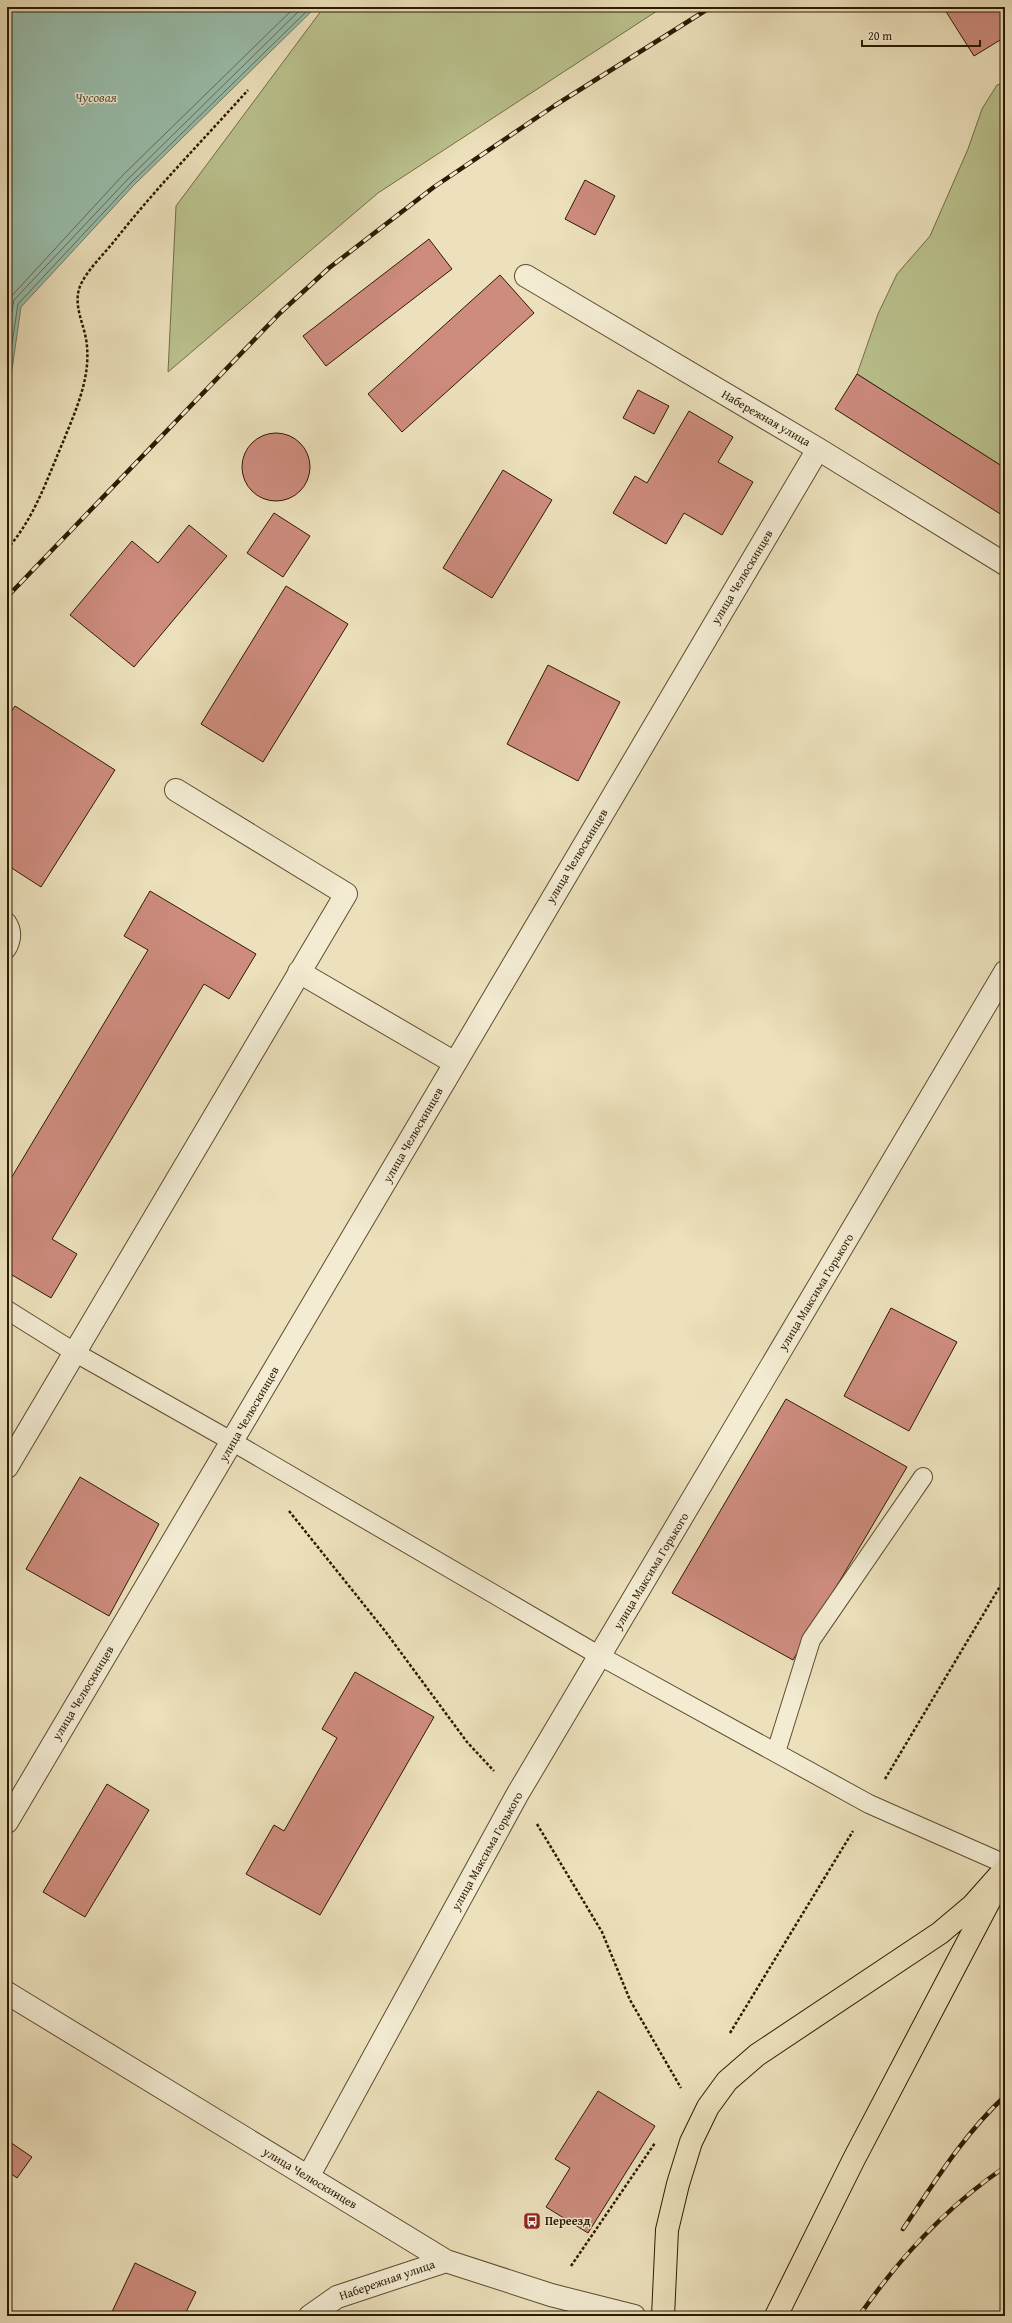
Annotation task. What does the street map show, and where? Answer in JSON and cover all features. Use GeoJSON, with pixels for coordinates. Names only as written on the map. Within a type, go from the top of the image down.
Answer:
{"type":"FeatureCollection","features":[{"type":"Feature","properties":{"kind":"main road"},"geometry":{"type":"LineString","coordinates":[[663,2316],[667,2230],[678,2184],[690,2142],[708,2107],[727,2081],[757,2055],[940,1933],[972,1906],[1005,1870]]}},
{"type":"Feature","properties":{"kind":"main road"},"geometry":{"type":"LineString","coordinates":[[776,2316],[854,2159],[1005,1870]]}},
{"type":"Feature","properties":{"kind":"street","name":"Набережная улица"},"geometry":{"type":"LineString","coordinates":[[526,276],[818,448],[1005,564]]}},
{"type":"Feature","properties":{"kind":"street","name":"улица Челюскинцев"},"geometry":{"type":"LineString","coordinates":[[7,1822],[233,1442],[818,448]]}},
{"type":"Feature","properties":{"kind":"street"},"geometry":{"type":"LineString","coordinates":[[7,1467],[346,894],[176,790]]}},
{"type":"Feature","properties":{"kind":"street"},"geometry":{"type":"LineString","coordinates":[[299,972],[455,1063]]}},
{"type":"Feature","properties":{"kind":"street","name":"улица Максима Горького"},"geometry":{"type":"LineString","coordinates":[[308,2177],[517,1795],[1005,972]]}},
{"type":"Feature","properties":{"kind":"street","name":"улица Челюскинцев"},"geometry":{"type":"LineString","coordinates":[[7,1993],[446,2261],[551,2295],[634,2316]]}},
{"type":"Feature","properties":{"kind":"street","name":"Набережная улица"},"geometry":{"type":"LineString","coordinates":[[310,2316],[336,2297],[446,2261]]}},
{"type":"Feature","properties":{"kind":"lane"},"geometry":{"type":"LineString","coordinates":[[7,922],[11,928],[11,942],[7,949]]}},
{"type":"Feature","properties":{"kind":"lane"},"geometry":{"type":"LineString","coordinates":[[7,1310],[74,1352],[233,1442],[600,1656],[869,1804],[1005,1864]]}},
{"type":"Feature","properties":{"kind":"lane"},"geometry":{"type":"LineString","coordinates":[[776,1752],[811,1640],[923,1477]]}},
{"type":"Feature","properties":{"kind":"path"},"geometry":{"type":"LineString","coordinates":[[7,549],[20,533],[42,493],[77,410],[85,376],[87,346],[80,322],[78,303],[82,282],[138,212],[248,90]]}},
{"type":"Feature","properties":{"kind":"path"},"geometry":{"type":"LineString","coordinates":[[287,1509],[386,1631],[467,1742],[517,1795],[548,1841],[602,1932],[630,2000],[683,2092]]}},
{"type":"Feature","properties":{"kind":"path"},"geometry":{"type":"LineString","coordinates":[[726,2038],[736,2026],[1005,1578]]}},
{"type":"Feature","properties":{"kind":"path"},"geometry":{"type":"LineString","coordinates":[[551,2295],[658,2139]]}},
{"type":"Feature","properties":{"kind":"shaded area"},"geometry":{"type":"Polygon","coordinates":[[[324,7],[663,7],[378,193],[168,372],[176,206],[324,7]]]}},
{"type":"Feature","properties":{"kind":"shaded area"},"geometry":{"type":"Polygon","coordinates":[[[1005,82],[1005,468],[857,374],[878,314],[897,274],[930,236],[968,149],[982,109],[997,85],[1005,82]]]}},
{"type":"Feature","properties":{"kind":"water","name":"Чусовая"},"geometry":{"type":"Polygon","coordinates":[[[7,7],[316,7],[133,186],[21,307],[7,404],[7,7]]]}},
{"type":"Feature","properties":{"kind":"building"},"geometry":{"type":"Polygon","coordinates":[[[950,7],[1005,7],[1005,37],[974,56],[945,10],[950,7]]]}},
{"type":"Feature","properties":{"kind":"building"},"geometry":{"type":"Polygon","coordinates":[[[585,180],[615,196],[595,235],[565,219],[585,180]]]}},
{"type":"Feature","properties":{"kind":"building"},"geometry":{"type":"Polygon","coordinates":[[[429,239],[452,269],[326,366],[303,336],[429,239]]]}},
{"type":"Feature","properties":{"kind":"building"},"geometry":{"type":"Polygon","coordinates":[[[500,275],[534,313],[402,432],[368,394],[500,275]]]}},
{"type":"Feature","properties":{"kind":"building"},"geometry":{"type":"Polygon","coordinates":[[[857,374],[1005,468],[1005,517],[835,409],[857,374]]]}},
{"type":"Feature","properties":{"kind":"building"},"geometry":{"type":"Polygon","coordinates":[[[638,390],[669,406],[654,434],[623,418],[638,390]]]}},
{"type":"Feature","properties":{"kind":"building"},"geometry":{"type":"Polygon","coordinates":[[[689,411],[733,437],[718,462],[753,482],[722,535],[684,513],[666,544],[613,513],[635,476],[647,483],[689,411]]]}},
{"type":"Feature","properties":{"kind":"building"},"geometry":{"type":"Polygon","coordinates":[[[276,433],[289,436],[300,443],[307,454],[310,467],[307,480],[300,491],[289,498],[276,501],[263,498],[252,491],[245,480],[242,467],[245,454],[252,443],[263,436],[276,433]]]}},
{"type":"Feature","properties":{"kind":"building"},"geometry":{"type":"Polygon","coordinates":[[[503,470],[552,500],[492,598],[443,568],[503,470]]]}},
{"type":"Feature","properties":{"kind":"building"},"geometry":{"type":"Polygon","coordinates":[[[274,513],[310,536],[283,577],[247,553],[274,513]]]}},
{"type":"Feature","properties":{"kind":"building"},"geometry":{"type":"Polygon","coordinates":[[[189,525],[227,556],[134,667],[70,615],[132,541],[158,563],[189,525]]]}},
{"type":"Feature","properties":{"kind":"building"},"geometry":{"type":"Polygon","coordinates":[[[286,586],[348,624],[263,762],[201,724],[286,586]]]}},
{"type":"Feature","properties":{"kind":"building"},"geometry":{"type":"Polygon","coordinates":[[[548,665],[620,702],[578,781],[507,744],[548,665]]]}},
{"type":"Feature","properties":{"kind":"building"},"geometry":{"type":"Polygon","coordinates":[[[15,706],[115,770],[41,887],[7,865],[7,718],[15,706]]]}},
{"type":"Feature","properties":{"kind":"building"},"geometry":{"type":"Polygon","coordinates":[[[150,891],[256,954],[229,999],[204,984],[52,1239],[77,1254],[51,1298],[7,1272],[7,1185],[148,950],[124,936],[150,891]]]}},
{"type":"Feature","properties":{"kind":"building"},"geometry":{"type":"Polygon","coordinates":[[[891,1308],[957,1342],[909,1431],[844,1396],[891,1308]]]}},
{"type":"Feature","properties":{"kind":"building"},"geometry":{"type":"Polygon","coordinates":[[[786,1399],[907,1467],[793,1660],[672,1593],[786,1399]]]}},
{"type":"Feature","properties":{"kind":"building"},"geometry":{"type":"Polygon","coordinates":[[[80,1477],[159,1524],[109,1616],[26,1569],[80,1477]]]}},
{"type":"Feature","properties":{"kind":"building"},"geometry":{"type":"Polygon","coordinates":[[[355,1672],[434,1717],[320,1915],[246,1874],[274,1825],[284,1831],[337,1738],[322,1729],[355,1672]]]}},
{"type":"Feature","properties":{"kind":"building"},"geometry":{"type":"Polygon","coordinates":[[[107,1784],[149,1810],[85,1917],[43,1892],[107,1784]]]}},
{"type":"Feature","properties":{"kind":"building"},"geometry":{"type":"Polygon","coordinates":[[[598,2091],[655,2126],[588,2233],[546,2207],[570,2168],[555,2159],[598,2091]]]}},
{"type":"Feature","properties":{"kind":"building"},"geometry":{"type":"Polygon","coordinates":[[[7,2140],[32,2157],[17,2178],[7,2171],[7,2140]]]}},
{"type":"Feature","properties":{"kind":"building"},"geometry":{"type":"Polygon","coordinates":[[[135,2263],[196,2292],[184,2316],[115,2316],[111,2314],[135,2263]]]}},
{"type":"Feature","properties":{"kind":"railway"},"geometry":{"type":"LineString","coordinates":[[7,597],[280,313],[329,268],[434,187],[554,106],[711,7]]}},
{"type":"Feature","properties":{"kind":"railway"},"geometry":{"type":"LineString","coordinates":[[903,2229],[938,2177],[976,2126],[1005,2096]]}},
{"type":"Feature","properties":{"kind":"railway"},"geometry":{"type":"LineString","coordinates":[[859,2316],[891,2273],[925,2234],[983,2182],[1005,2167]]}},
{"type":"Feature","properties":{"kind":"place","name":"Переезд"},"geometry":{"type":"Point","coordinates":[532,2221]}}]}
